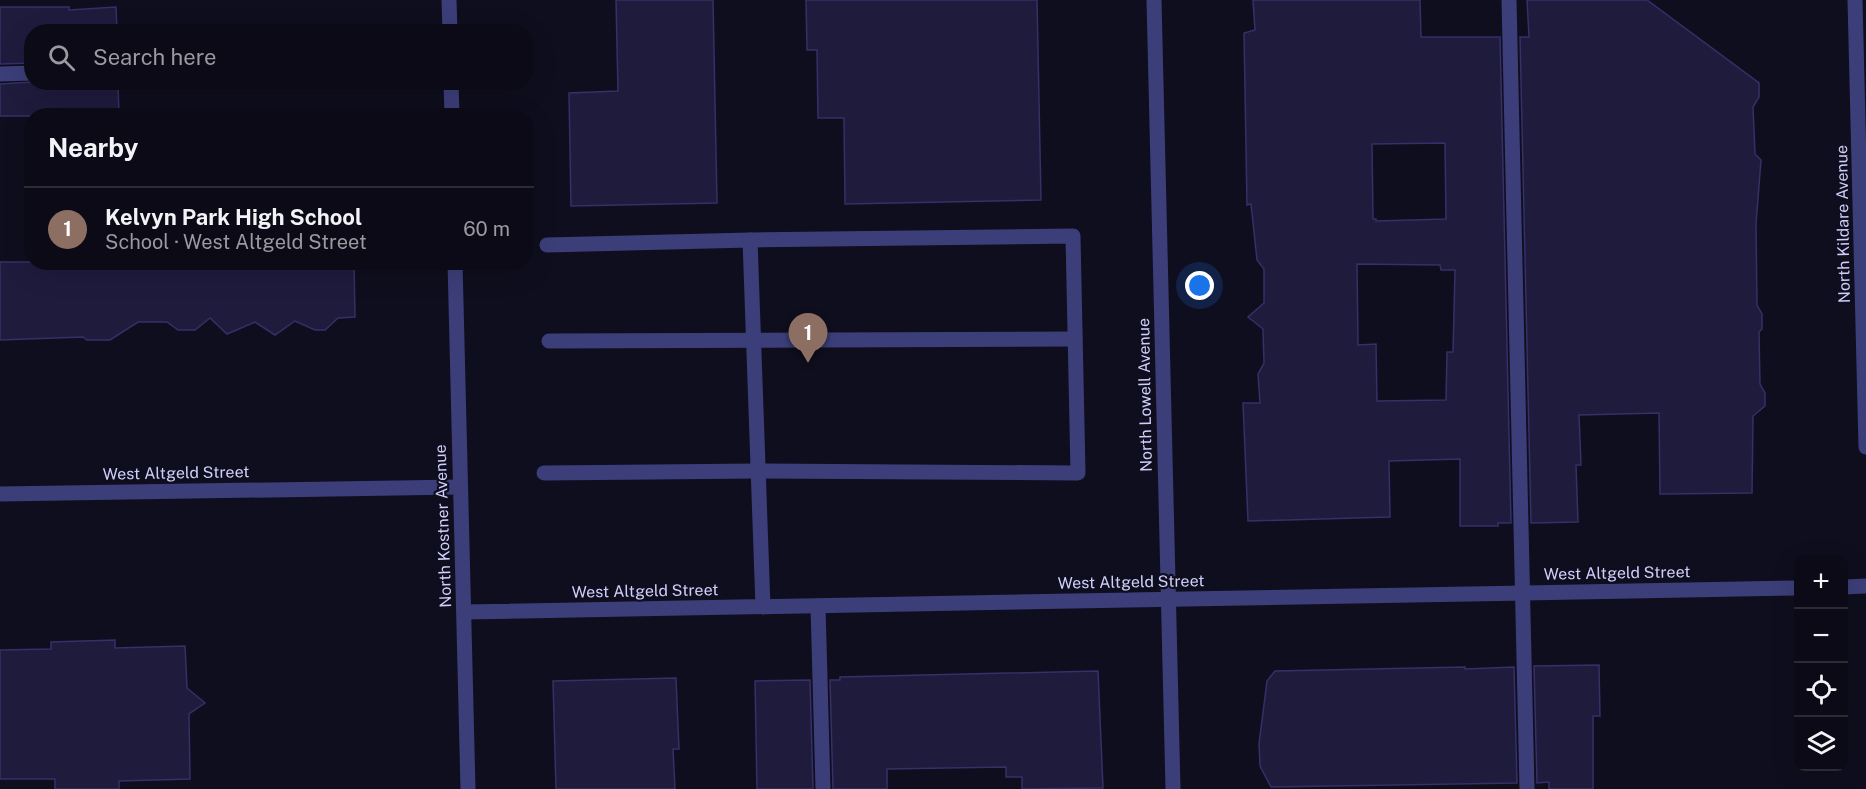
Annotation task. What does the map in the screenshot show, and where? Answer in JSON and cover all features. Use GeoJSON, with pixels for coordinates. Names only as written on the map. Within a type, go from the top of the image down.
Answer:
{"type":"FeatureCollection","features":[{"type":"Feature","properties":{"kind":"street"},"geometry":{"type":"LineString","coordinates":[[449,0],[450,24]]}},
{"type":"Feature","properties":{"kind":"street","name":"North Lowell Avenue"},"geometry":{"type":"LineString","coordinates":[[1154,0],[1173,789]]}},
{"type":"Feature","properties":{"kind":"street"},"geometry":{"type":"LineString","coordinates":[[1509,0],[1527,789]]}},
{"type":"Feature","properties":{"kind":"street","name":"North Kildare Avenue"},"geometry":{"type":"LineString","coordinates":[[1856,0],[1866,447]]}},
{"type":"Feature","properties":{"kind":"street"},"geometry":{"type":"LineString","coordinates":[[0,74],[24,74]]}},
{"type":"Feature","properties":{"kind":"street"},"geometry":{"type":"LineString","coordinates":[[451,90],[452,108]]}},
{"type":"Feature","properties":{"kind":"street"},"geometry":{"type":"LineString","coordinates":[[544,473],[758,471],[1078,473],[1073,236],[547,245]]}},
{"type":"Feature","properties":{"kind":"street"},"geometry":{"type":"LineString","coordinates":[[750,240],[763,607]]}},
{"type":"Feature","properties":{"kind":"street","name":"North Kostner Avenue"},"geometry":{"type":"LineString","coordinates":[[455,270],[468,789]]}},
{"type":"Feature","properties":{"kind":"street"},"geometry":{"type":"LineString","coordinates":[[549,341],[1075,339]]}},
{"type":"Feature","properties":{"kind":"street","name":"West Altgeld Street"},"geometry":{"type":"LineString","coordinates":[[0,494],[460,487]]}},
{"type":"Feature","properties":{"kind":"street"},"geometry":{"type":"LineString","coordinates":[[1848,587],[1866,586]]}},
{"type":"Feature","properties":{"kind":"street","name":"West Altgeld Street"},"geometry":{"type":"LineString","coordinates":[[464,612],[1794,588]]}},
{"type":"Feature","properties":{"kind":"street"},"geometry":{"type":"LineString","coordinates":[[818,606],[823,789]]}},
{"type":"Feature","properties":{"kind":"building"},"geometry":{"type":"Polygon","coordinates":[[[616,0],[713,0],[717,203],[571,206],[569,93],[618,91],[616,0]]]}},
{"type":"Feature","properties":{"kind":"building"},"geometry":{"type":"Polygon","coordinates":[[[806,0],[1037,0],[1041,200],[845,204],[844,118],[818,118],[817,50],[807,50],[806,0]]]}},
{"type":"Feature","properties":{"kind":"building"},"geometry":{"type":"Polygon","coordinates":[[[1253,0],[1420,0],[1421,37],[1500,37],[1511,523],[1498,523],[1498,526],[1460,526],[1460,459],[1389,461],[1390,517],[1248,521],[1243,403],[1260,403],[1258,374],[1264,363],[1263,329],[1248,317],[1264,303],[1264,269],[1257,260],[1251,204],[1247,205],[1244,33],[1255,30],[1253,0]],[[1445,143],[1372,144],[1373,219],[1376,221],[1446,219],[1445,143]],[[1357,264],[1358,345],[1376,344],[1377,401],[1446,400],[1447,352],[1453,352],[1455,270],[1441,270],[1440,265],[1357,264]]]}},
{"type":"Feature","properties":{"kind":"building"},"geometry":{"type":"Polygon","coordinates":[[[1527,0],[1647,0],[1759,83],[1759,97],[1753,107],[1755,154],[1761,160],[1756,224],[1757,305],[1762,314],[1762,329],[1759,332],[1760,384],[1765,393],[1765,406],[1753,416],[1752,493],[1660,494],[1659,413],[1579,415],[1581,465],[1576,465],[1578,522],[1531,523],[1520,37],[1529,37],[1527,0]]]}},
{"type":"Feature","properties":{"kind":"building"},"geometry":{"type":"Polygon","coordinates":[[[0,7],[69,7],[69,10],[116,7],[117,24],[24,24],[24,63],[0,64],[0,7]]]}},
{"type":"Feature","properties":{"kind":"building"},"geometry":{"type":"Polygon","coordinates":[[[24,83],[24,90],[118,90],[119,108],[24,108],[24,116],[0,116],[0,84],[24,83]]]}},
{"type":"Feature","properties":{"kind":"building"},"geometry":{"type":"Polygon","coordinates":[[[0,262],[24,262],[24,270],[354,270],[355,317],[338,318],[325,330],[315,330],[295,321],[275,335],[255,322],[227,334],[210,318],[195,330],[178,330],[167,322],[138,322],[110,340],[87,340],[83,337],[0,340],[0,262]]]}},
{"type":"Feature","properties":{"kind":"building"},"geometry":{"type":"Polygon","coordinates":[[[115,640],[115,648],[185,646],[187,688],[205,703],[189,714],[190,779],[119,781],[119,789],[55,789],[55,779],[0,779],[0,650],[51,649],[51,642],[115,640]]]}},
{"type":"Feature","properties":{"kind":"building"},"geometry":{"type":"Polygon","coordinates":[[[1599,665],[1600,716],[1593,716],[1593,789],[1549,789],[1549,782],[1537,783],[1534,666],[1599,665]]]}},
{"type":"Feature","properties":{"kind":"building"},"geometry":{"type":"Polygon","coordinates":[[[1465,667],[1465,669],[1514,667],[1517,783],[1271,787],[1260,766],[1259,744],[1267,681],[1275,671],[1465,667]]]}},
{"type":"Feature","properties":{"kind":"building"},"geometry":{"type":"Polygon","coordinates":[[[1098,671],[1103,788],[1022,789],[1022,777],[1006,777],[1006,767],[887,769],[887,789],[833,789],[830,680],[840,680],[840,677],[1098,671]]]}},
{"type":"Feature","properties":{"kind":"building"},"geometry":{"type":"Polygon","coordinates":[[[676,678],[679,749],[673,749],[675,789],[556,789],[553,681],[676,678]]]}},
{"type":"Feature","properties":{"kind":"building"},"geometry":{"type":"Polygon","coordinates":[[[810,680],[813,789],[757,789],[755,681],[810,680]]]}},
{"type":"Feature","properties":{"kind":"place","name":"Kelvyn Park High School"},"geometry":{"type":"Point","coordinates":[808,363]}}]}
